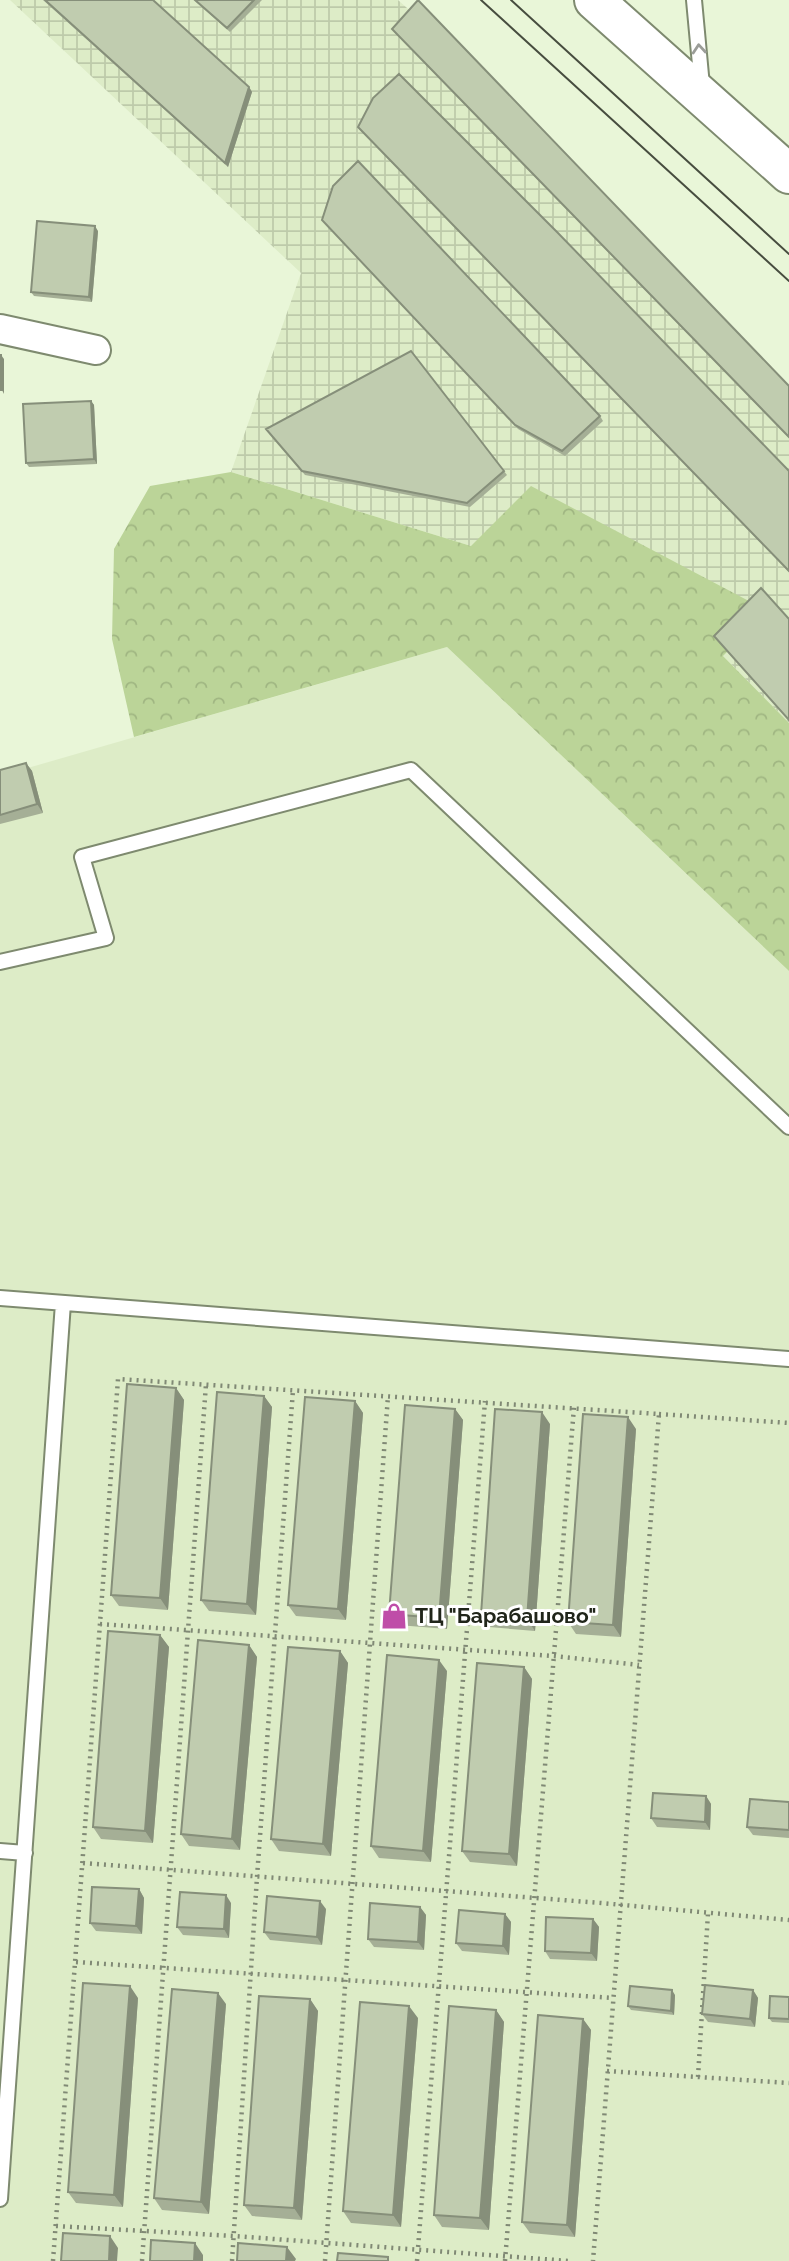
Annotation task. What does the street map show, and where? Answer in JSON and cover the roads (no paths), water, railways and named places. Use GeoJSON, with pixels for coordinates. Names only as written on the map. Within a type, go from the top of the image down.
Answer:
{"type":"FeatureCollection","features":[{"type":"Feature","properties":{"kind":"main road"},"geometry":{"type":"LineString","coordinates":[[594,0],[789,174]]}},
{"type":"Feature","properties":{"kind":"street"},"geometry":{"type":"LineString","coordinates":[[0,329],[96,349]]}},
{"type":"Feature","properties":{"kind":"lane"},"geometry":{"type":"LineString","coordinates":[[694,0],[703,97]]}},
{"type":"Feature","properties":{"kind":"lane"},"geometry":{"type":"LineString","coordinates":[[0,962],[106,938],[82,857],[411,770],[789,1126]]}},
{"type":"Feature","properties":{"kind":"lane"},"geometry":{"type":"LineString","coordinates":[[0,1298],[789,1359]]}},
{"type":"Feature","properties":{"kind":"lane"},"geometry":{"type":"LineString","coordinates":[[0,2199],[62,1303]]}},
{"type":"Feature","properties":{"kind":"lane"},"geometry":{"type":"LineString","coordinates":[[0,1851],[25,1853]]}},
{"type":"Feature","properties":{"kind":"tram line"},"geometry":{"type":"LineString","coordinates":[[481,0],[789,281]]}},
{"type":"Feature","properties":{"kind":"tram line"},"geometry":{"type":"LineString","coordinates":[[511,0],[789,254]]}},
{"type":"Feature","properties":{"kind":"place","name":"ТЦ \"Барабашово\""},"geometry":{"type":"Point","coordinates":[394,1616]}}]}
